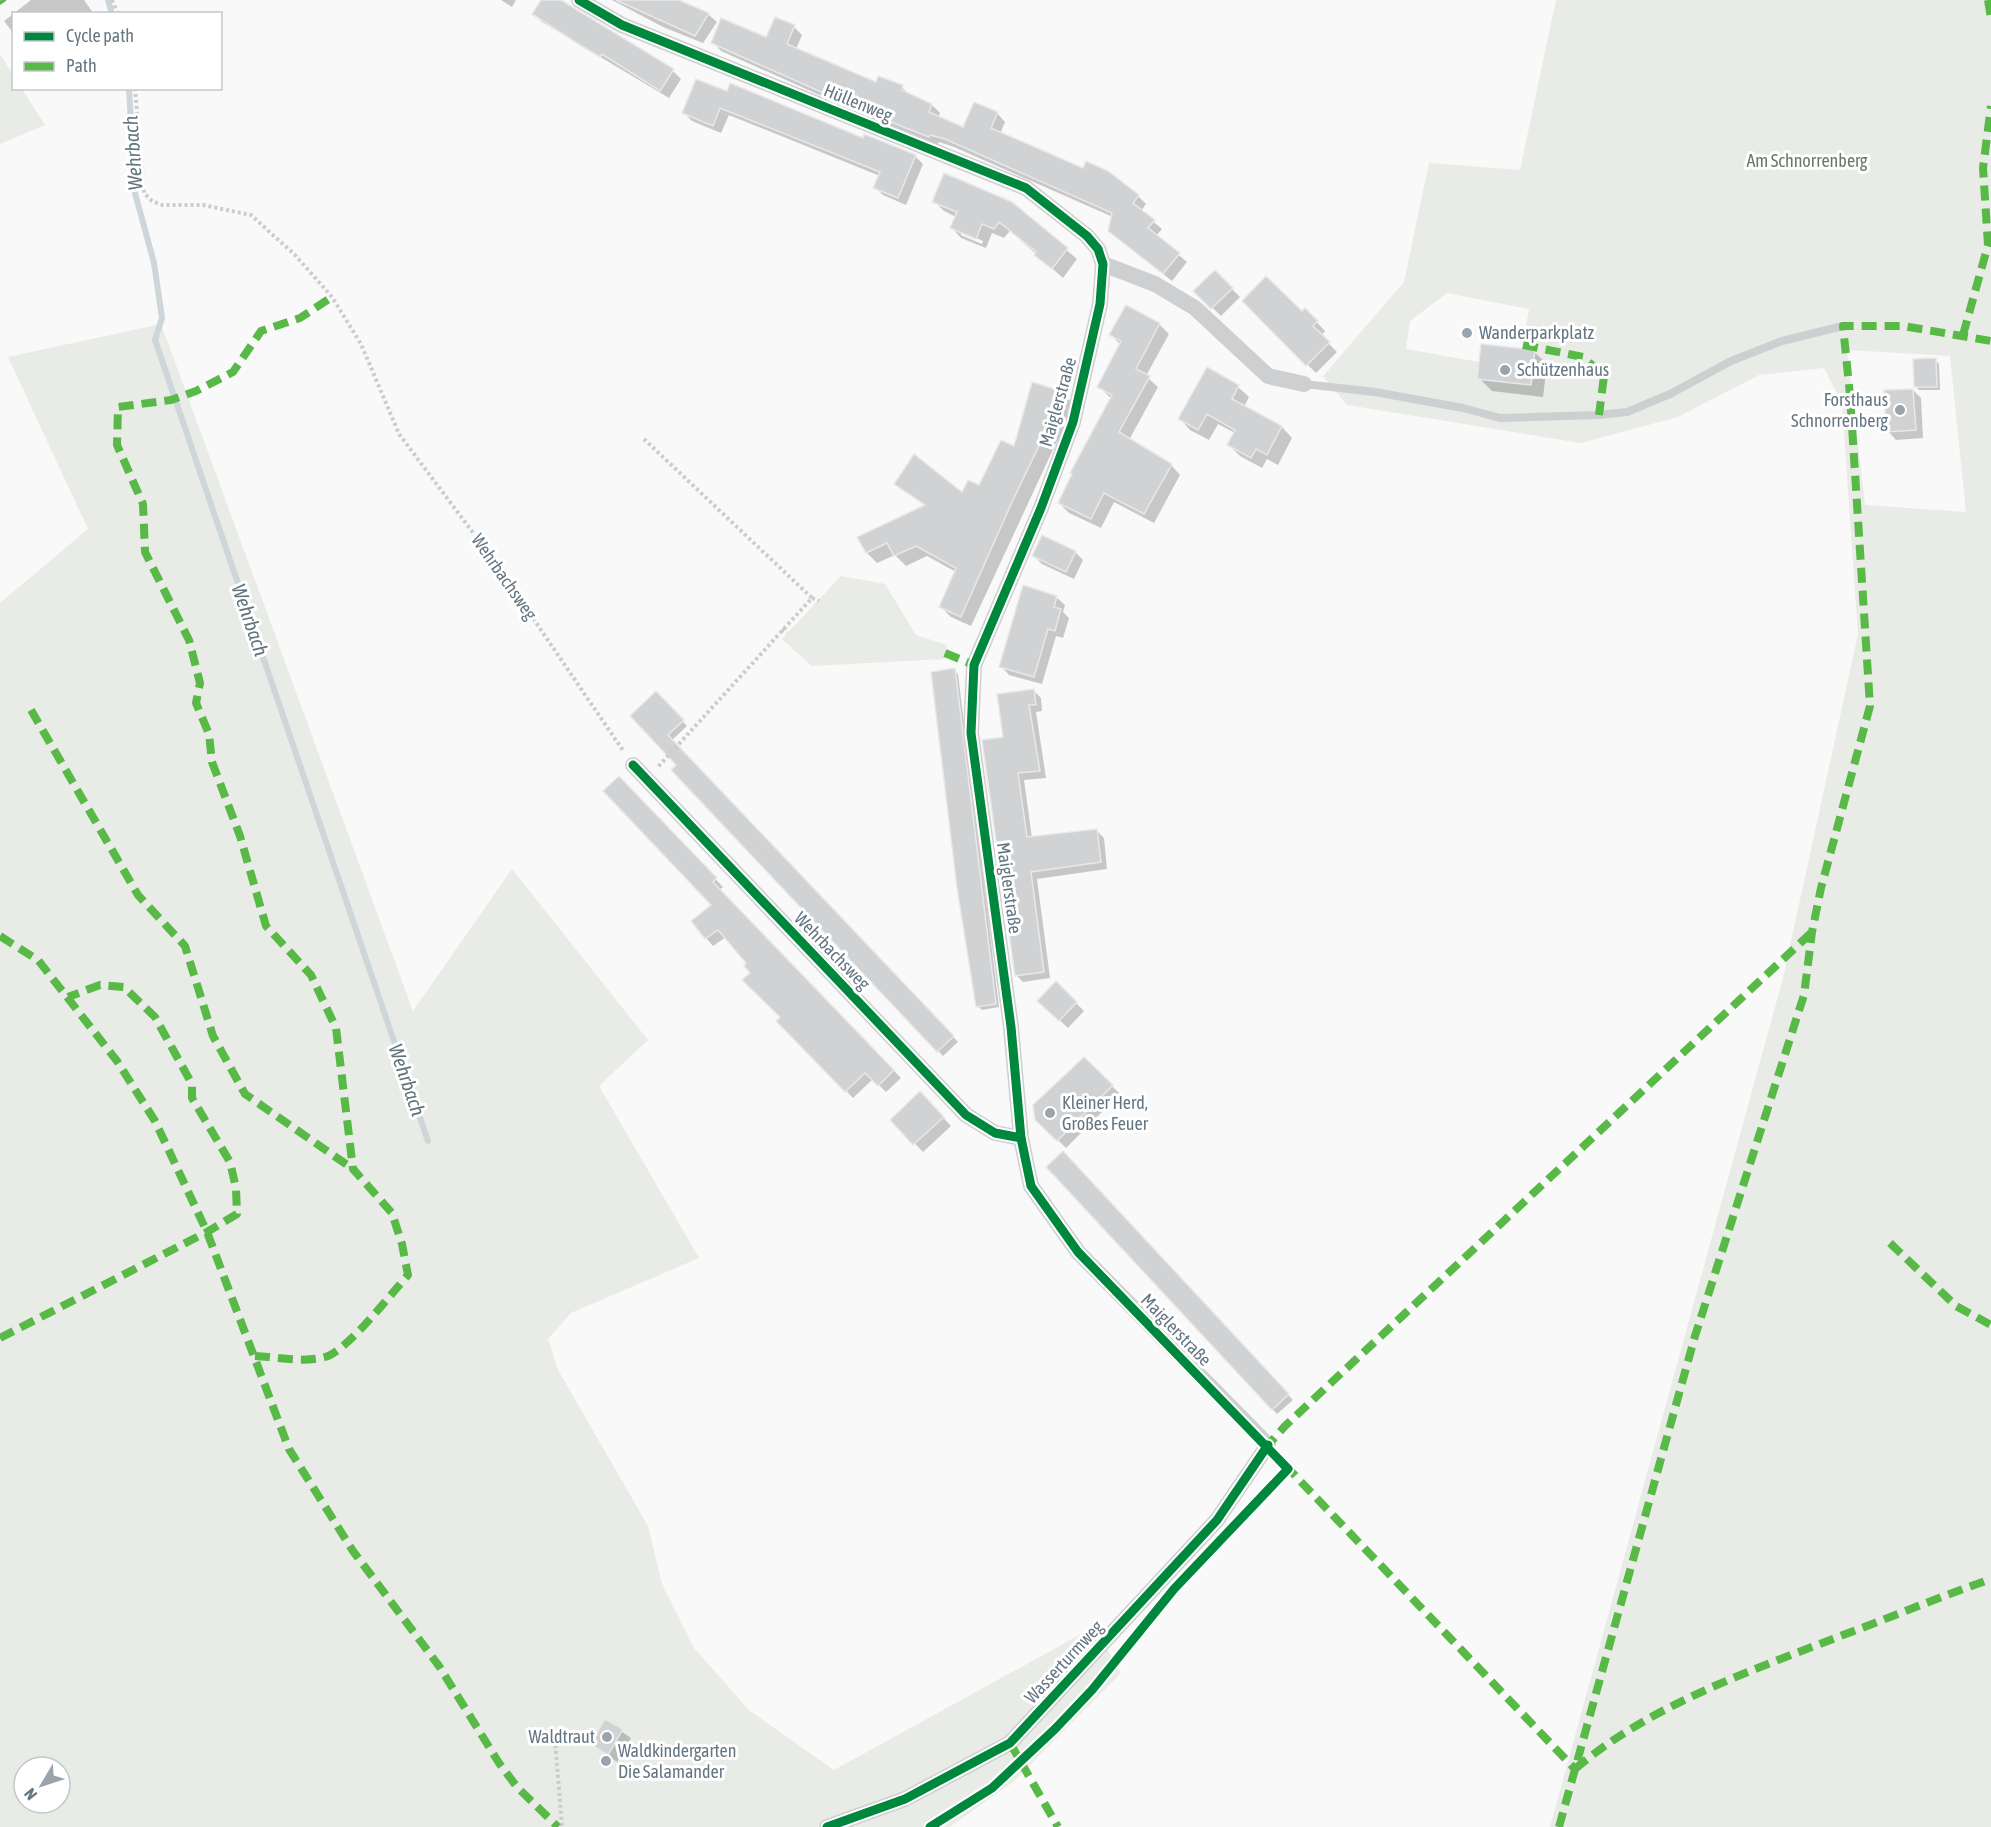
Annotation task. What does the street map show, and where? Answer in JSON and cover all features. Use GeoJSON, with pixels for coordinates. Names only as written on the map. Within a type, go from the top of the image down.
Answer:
{"type":"FeatureCollection","features":[{"type":"Feature","properties":{"kind":"street","name":"Hüllenweg"},"geometry":{"type":"LineString","coordinates":[[579,0],[622,25],[1026,188],[1088,236],[1098,249],[1103,264]]}},
{"type":"Feature","properties":{"kind":"street"},"geometry":{"type":"LineString","coordinates":[[1103,264],[1155,284],[1195,308],[1268,376],[1304,384]]}},
{"type":"Feature","properties":{"kind":"street","name":"Maiglerstraße"},"geometry":{"type":"LineString","coordinates":[[1103,264],[1100,304],[1072,422],[1041,508],[974,665],[970,733],[1011,1027],[1021,1138],[1031,1186],[1078,1252],[1268,1445]]}},
{"type":"Feature","properties":{"kind":"street","name":"Wehrbachsweg"},"geometry":{"type":"LineString","coordinates":[[633,765],[966,1115],[995,1132],[1021,1138]]}},
{"type":"Feature","properties":{"kind":"street","name":"Wasserturmweg"},"geometry":{"type":"LineString","coordinates":[[827,1827],[905,1799],[1010,1743],[1217,1520],[1268,1445]]}},
{"type":"Feature","properties":{"kind":"lane"},"geometry":{"type":"LineString","coordinates":[[1304,384],[1375,392],[1463,408],[1500,418],[1599,416],[1627,412],[1670,394],[1731,361],[1782,341],[1843,326]]}},
{"type":"Feature","properties":{"kind":"path"},"geometry":{"type":"LineString","coordinates":[[644,439],[812,598],[819,601]]}},
{"type":"Feature","properties":{"kind":"path"},"geometry":{"type":"LineString","coordinates":[[646,779],[812,598]]}},
{"type":"Feature","properties":{"kind":"path"},"geometry":{"type":"LineString","coordinates":[[782,629],[787,633]]}},
{"type":"Feature","properties":{"kind":"path"},"geometry":{"type":"LineString","coordinates":[[555,1739],[562,1827]]}},
{"type":"Feature","properties":{"kind":"green space","name":"Am Schnorrenberg"},"geometry":{"type":"Polygon","coordinates":[[[1556,0],[1991,0],[1991,1827],[1550,1827],[1783,978],[1858,634],[1842,403],[1824,368],[1759,375],[1678,417],[1581,443],[1347,405],[1323,376],[1404,282],[1429,163],[1520,170],[1556,0]],[[1447,293],[1410,321],[1406,349],[1479,362],[1481,344],[1522,349],[1529,309],[1447,293]],[[1847,350],[1865,505],[1966,512],[1950,356],[1847,350]]]}},
{"type":"Feature","properties":{"kind":"green space"},"geometry":{"type":"Polygon","coordinates":[[[0,54],[12,73],[12,90],[23,90],[45,125],[0,144],[0,54]]]}},
{"type":"Feature","properties":{"kind":"green space"},"geometry":{"type":"Polygon","coordinates":[[[161,324],[413,1011],[512,869],[648,1040],[599,1086],[699,1258],[571,1313],[548,1339],[558,1370],[648,1526],[662,1584],[694,1648],[750,1711],[834,1770],[1094,1627],[1121,1673],[1013,1782],[950,1827],[0,1827],[0,603],[88,529],[8,357],[161,324]]]}},
{"type":"Feature","properties":{"kind":"green space"},"geometry":{"type":"Polygon","coordinates":[[[841,576],[885,584],[916,635],[947,645],[945,659],[812,666],[782,639],[841,576]]]}},
{"type":"Feature","properties":{"kind":"building"},"geometry":{"type":"Polygon","coordinates":[[[541,0],[561,0],[674,69],[660,91],[602,54],[600,57],[580,45],[532,14],[541,0]]]}},
{"type":"Feature","properties":{"kind":"building"},"geometry":{"type":"Polygon","coordinates":[[[616,0],[679,0],[709,13],[695,36],[616,0]]]}},
{"type":"Feature","properties":{"kind":"building"},"geometry":{"type":"Polygon","coordinates":[[[775,17],[795,25],[787,44],[876,82],[878,76],[903,85],[902,90],[932,104],[929,112],[963,127],[974,102],[998,112],[991,128],[1083,168],[1086,161],[1108,171],[1139,195],[1133,203],[1155,220],[1148,228],[1180,253],[1163,274],[1108,231],[1112,213],[945,139],[930,135],[929,137],[873,115],[711,43],[721,18],[766,37],[775,17]]]}},
{"type":"Feature","properties":{"kind":"building"},"geometry":{"type":"Polygon","coordinates":[[[696,79],[727,91],[730,83],[863,138],[864,134],[916,155],[898,198],[873,188],[880,172],[720,108],[713,126],[682,113],[696,79]]]}},
{"type":"Feature","properties":{"kind":"building"},"geometry":{"type":"Polygon","coordinates":[[[944,173],[1012,202],[1068,248],[1052,269],[1034,255],[1036,252],[999,222],[994,229],[982,224],[976,239],[950,228],[957,212],[932,202],[944,173]]]}},
{"type":"Feature","properties":{"kind":"building"},"geometry":{"type":"Polygon","coordinates":[[[1215,270],[1233,288],[1211,309],[1193,291],[1215,270]]]}},
{"type":"Feature","properties":{"kind":"building"},"geometry":{"type":"Polygon","coordinates":[[[1266,276],[1302,311],[1305,308],[1318,321],[1313,326],[1330,342],[1306,366],[1242,301],[1266,276]]]}},
{"type":"Feature","properties":{"kind":"building"},"geometry":{"type":"Polygon","coordinates":[[[1126,305],[1160,323],[1136,369],[1150,376],[1119,432],[1172,464],[1144,514],[1104,493],[1091,519],[1058,503],[1072,474],[1070,473],[1112,395],[1097,387],[1121,341],[1109,335],[1126,305]]]}},
{"type":"Feature","properties":{"kind":"building","name":"Schützenhaus"},"geometry":{"type":"Polygon","coordinates":[[[1481,344],[1535,350],[1531,385],[1477,379],[1481,344]]]}},
{"type":"Feature","properties":{"kind":"building"},"geometry":{"type":"Polygon","coordinates":[[[1936,358],[1937,387],[1914,387],[1913,359],[1936,358]]]}},
{"type":"Feature","properties":{"kind":"building"},"geometry":{"type":"Polygon","coordinates":[[[1207,367],[1239,385],[1232,399],[1282,426],[1267,455],[1256,449],[1251,458],[1227,445],[1235,430],[1207,414],[1198,430],[1178,419],[1207,367]]]}},
{"type":"Feature","properties":{"kind":"building"},"geometry":{"type":"Polygon","coordinates":[[[1032,382],[1061,391],[1049,432],[1046,431],[1012,502],[961,617],[939,607],[956,568],[916,546],[894,556],[887,543],[866,553],[857,537],[925,505],[894,484],[914,454],[962,492],[968,480],[979,485],[1001,440],[1014,446],[1032,382]]]}},
{"type":"Feature","properties":{"kind":"building","name":"Forsthaus Schnorrenberg"},"geometry":{"type":"Polygon","coordinates":[[[1913,389],[1916,430],[1886,432],[1884,390],[1913,389]]]}},
{"type":"Feature","properties":{"kind":"building"},"geometry":{"type":"Polygon","coordinates":[[[1042,535],[1076,551],[1066,572],[1032,556],[1042,535]]]}},
{"type":"Feature","properties":{"kind":"building"},"geometry":{"type":"Polygon","coordinates":[[[1023,585],[1057,596],[1054,607],[1061,609],[1055,631],[1048,629],[1034,677],[999,667],[1023,585]]]}},
{"type":"Feature","properties":{"kind":"building"},"geometry":{"type":"Polygon","coordinates":[[[955,668],[996,1004],[976,1007],[957,888],[931,672],[955,668]]]}},
{"type":"Feature","properties":{"kind":"building"},"geometry":{"type":"Polygon","coordinates":[[[1034,689],[1036,705],[1029,705],[1040,771],[1018,773],[1027,837],[1097,829],[1101,862],[1031,872],[1044,972],[1015,976],[982,740],[1003,737],[997,694],[1034,689]]]}},
{"type":"Feature","properties":{"kind":"building"},"geometry":{"type":"Polygon","coordinates":[[[656,691],[684,720],[668,735],[954,1036],[937,1052],[671,770],[676,765],[630,716],[656,691]]]}},
{"type":"Feature","properties":{"kind":"building"},"geometry":{"type":"Polygon","coordinates":[[[619,776],[717,878],[713,882],[894,1070],[878,1086],[865,1073],[845,1092],[776,1021],[780,1017],[742,980],[750,973],[744,966],[746,963],[718,930],[705,939],[691,921],[711,905],[603,791],[619,776]]]}},
{"type":"Feature","properties":{"kind":"building"},"geometry":{"type":"Polygon","coordinates":[[[1056,981],[1077,1002],[1059,1021],[1037,1001],[1056,981]]]}},
{"type":"Feature","properties":{"kind":"building"},"geometry":{"type":"Polygon","coordinates":[[[1084,1057],[1113,1085],[1057,1141],[1035,1120],[1033,1105],[1084,1057]]]}},
{"type":"Feature","properties":{"kind":"building"},"geometry":{"type":"Polygon","coordinates":[[[920,1091],[944,1117],[913,1145],[890,1120],[920,1091]]]}},
{"type":"Feature","properties":{"kind":"building"},"geometry":{"type":"Polygon","coordinates":[[[1063,1151],[1289,1394],[1272,1410],[1046,1167],[1063,1151]]]}},
{"type":"Feature","properties":{"kind":"building","name":"Waldtraut"},"geometry":{"type":"Polygon","coordinates":[[[605,1719],[623,1729],[608,1755],[590,1744],[605,1719]]]}},
{"type":"Feature","properties":{"kind":"waterway","name":"Wehrbach"},"geometry":{"type":"LineString","coordinates":[[108,0],[111,12]]}},
{"type":"Feature","properties":{"kind":"waterway","name":"Wehrbach"},"geometry":{"type":"LineString","coordinates":[[129,90],[135,193],[154,263],[162,318],[155,340],[428,1141]]}},
{"type":"Feature","properties":{"kind":"marked path"},"geometry":{"type":"LineString","coordinates":[[1988,0],[1991,18]]}},
{"type":"Feature","properties":{"kind":"marked path"},"geometry":{"type":"LineString","coordinates":[[1963,335],[1988,245],[1983,168],[1991,106]]}},
{"type":"Feature","properties":{"kind":"marked path"},"geometry":{"type":"LineString","coordinates":[[255,1356],[308,1360],[334,1353],[380,1308],[408,1275],[402,1244],[392,1213],[353,1169],[336,1028],[311,975],[266,926],[240,836],[212,762],[209,734],[196,703],[200,683],[189,640],[145,552],[143,504],[117,445],[118,407],[171,400],[196,391],[233,372],[261,331],[300,318],[332,297]]}},
{"type":"Feature","properties":{"kind":"marked path"},"geometry":{"type":"LineString","coordinates":[[1559,1827],[1695,1336],[1804,995],[1812,932],[1821,888],[1870,706],[1850,395],[1843,326],[1903,326],[1991,341]]}},
{"type":"Feature","properties":{"kind":"marked path"},"geometry":{"type":"LineString","coordinates":[[1523,345],[1583,357],[1604,376],[1599,415]]}},
{"type":"Feature","properties":{"kind":"marked path"},"geometry":{"type":"LineString","coordinates":[[945,653],[974,665]]}},
{"type":"Feature","properties":{"kind":"marked path"},"geometry":{"type":"LineString","coordinates":[[31,710],[138,895],[185,946],[213,1036],[245,1094],[353,1169]]}},
{"type":"Feature","properties":{"kind":"marked path"},"geometry":{"type":"LineString","coordinates":[[1271,1449],[1268,1445],[1285,1426],[1812,932]]}},
{"type":"Feature","properties":{"kind":"marked path"},"geometry":{"type":"LineString","coordinates":[[0,936],[38,960],[117,1061],[155,1121],[207,1232],[289,1449],[353,1551],[439,1666],[499,1763],[517,1787],[558,1827]]}},
{"type":"Feature","properties":{"kind":"marked path"},"geometry":{"type":"LineString","coordinates":[[0,1338],[207,1232],[237,1214],[236,1188],[230,1162],[192,1098],[192,1084],[155,1017],[124,987],[100,985],[68,997]]}},
{"type":"Feature","properties":{"kind":"marked path"},"geometry":{"type":"LineString","coordinates":[[1890,1243],[1956,1306],[1991,1325]]}},
{"type":"Feature","properties":{"kind":"marked path"},"geometry":{"type":"LineString","coordinates":[[1285,1465],[1575,1769]]}},
{"type":"Feature","properties":{"kind":"marked path"},"geometry":{"type":"LineString","coordinates":[[1575,1769],[1635,1727],[1700,1692],[1991,1579]]}},
{"type":"Feature","properties":{"kind":"marked path"},"geometry":{"type":"LineString","coordinates":[[1010,1743],[1058,1827]]}},
{"type":"Feature","properties":{"kind":"cycle path"},"geometry":{"type":"LineString","coordinates":[[579,0],[622,25],[1026,188],[1087,236],[1098,249],[1103,264],[1100,304],[1073,422],[1041,508],[974,665],[971,733],[1011,1027],[1021,1138],[1031,1186],[1078,1252],[1288,1469],[1174,1589],[1092,1690],[1055,1729],[992,1788],[930,1827]]}},
{"type":"Feature","properties":{"kind":"cycle path"},"geometry":{"type":"LineString","coordinates":[[633,765],[966,1115],[995,1133],[1021,1138]]}},
{"type":"Feature","properties":{"kind":"cycle path"},"geometry":{"type":"LineString","coordinates":[[827,1827],[905,1799],[1010,1743],[1217,1520],[1268,1445]]}},
{"type":"Feature","properties":{"kind":"place","name":"Wanderparkplatz"},"geometry":{"type":"Point","coordinates":[1467,333]}},
{"type":"Feature","properties":{"kind":"place","name":"Schützenhaus"},"geometry":{"type":"Point","coordinates":[1505,370]}},
{"type":"Feature","properties":{"kind":"place","name":"Forsthaus Schnorrenberg"},"geometry":{"type":"Point","coordinates":[1900,410]}},
{"type":"Feature","properties":{"kind":"place","name":"Kleiner Herd, Großes Feuer"},"geometry":{"type":"Point","coordinates":[1050,1113]}},
{"type":"Feature","properties":{"kind":"place","name":"Waldtraut"},"geometry":{"type":"Point","coordinates":[607,1737]}},
{"type":"Feature","properties":{"kind":"place","name":"Waldkindergarten Die Salamander"},"geometry":{"type":"Point","coordinates":[606,1761]}}]}
